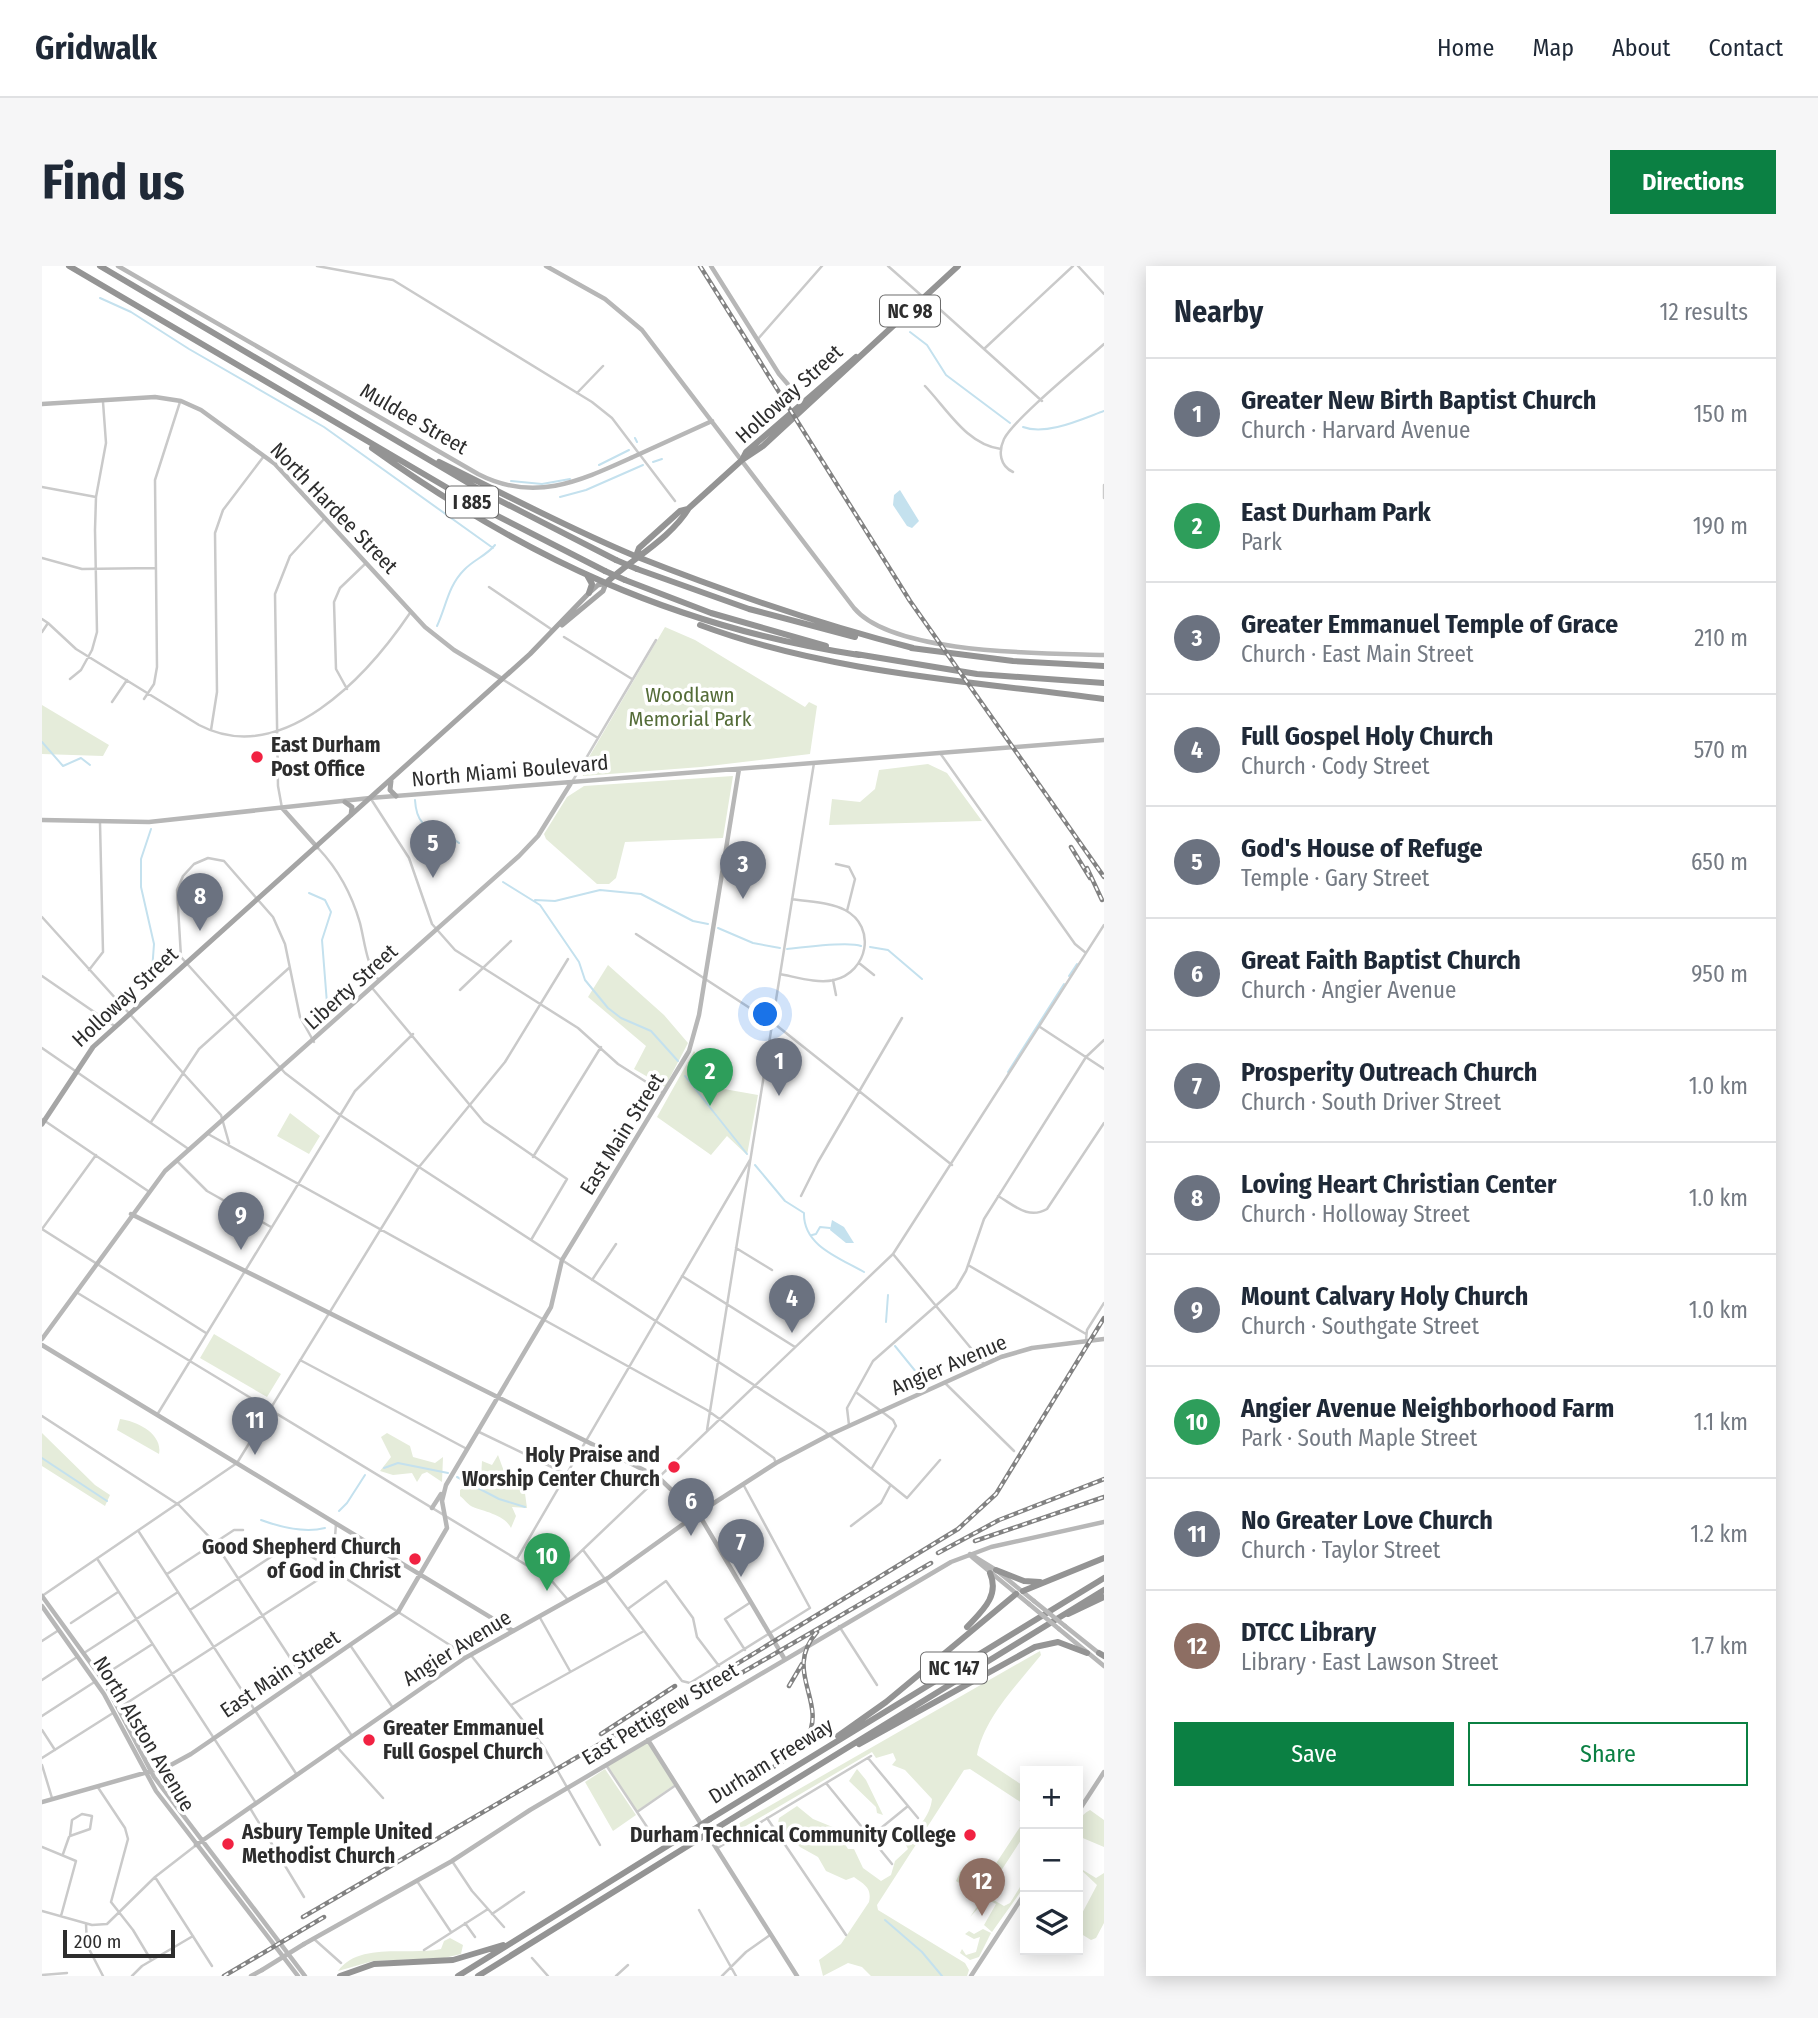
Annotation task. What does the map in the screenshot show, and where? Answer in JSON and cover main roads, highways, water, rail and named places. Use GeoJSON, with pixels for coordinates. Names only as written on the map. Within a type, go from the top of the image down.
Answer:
{"type":"FeatureCollection","features":[{"type":"Feature","properties":{"kind":"highway","name":"I 885"},"geometry":{"type":"LineString","coordinates":[[69,266],[509,524],[604,571],[733,620],[859,654],[977,674],[1104,683]]}},
{"type":"Feature","properties":{"kind":"highway","name":"I 885"},"geometry":{"type":"LineString","coordinates":[[100,266],[516,511],[637,569],[781,619],[913,648],[1002,660],[1104,666]]}},
{"type":"Feature","properties":{"kind":"highway","name":"Holloway Street"},"geometry":{"type":"LineString","coordinates":[[606,583],[636,556],[652,547],[685,516],[688,509],[742,460],[746,452],[861,355],[958,266]]}},
{"type":"Feature","properties":{"kind":"highway"},"geometry":{"type":"LineString","coordinates":[[342,427],[468,512],[586,574],[733,636],[815,658],[949,680],[1104,699]]}},
{"type":"Feature","properties":{"kind":"highway"},"geometry":{"type":"LineString","coordinates":[[417,454],[636,556],[810,620],[913,648]]}},
{"type":"Feature","properties":{"kind":"highway","name":"Holloway Street"},"geometry":{"type":"LineString","coordinates":[[636,556],[639,548],[648,539],[680,511],[688,509]]}},
{"type":"Feature","properties":{"kind":"highway"},"geometry":{"type":"LineString","coordinates":[[652,547],[651,556],[658,564]]}},
{"type":"Feature","properties":{"kind":"highway"},"geometry":{"type":"LineString","coordinates":[[586,574],[592,583],[589,593]]}},
{"type":"Feature","properties":{"kind":"highway"},"geometry":{"type":"LineString","coordinates":[[670,610],[760,637],[859,654]]}},
{"type":"Feature","properties":{"kind":"highway"},"geometry":{"type":"LineString","coordinates":[[806,1760],[886,1702],[1019,1593],[1104,1558]]}},
{"type":"Feature","properties":{"kind":"highway"},"geometry":{"type":"LineString","coordinates":[[938,1658],[991,1598],[994,1588],[993,1571],[1024,1581],[1049,1580]]}},
{"type":"Feature","properties":{"kind":"highway","name":"Durham Freeway"},"geometry":{"type":"LineString","coordinates":[[458,1976],[1104,1578]]}},
{"type":"Feature","properties":{"kind":"highway","name":"Durham Freeway"},"geometry":{"type":"LineString","coordinates":[[478,1976],[1035,1630],[1104,1590]]}},
{"type":"Feature","properties":{"kind":"highway"},"geometry":{"type":"LineString","coordinates":[[1035,1630],[1104,1597]]}},
{"type":"Feature","properties":{"kind":"highway"},"geometry":{"type":"LineString","coordinates":[[802,1775],[1035,1647],[1062,1642],[1087,1653]]}},
{"type":"Feature","properties":{"kind":"highway"},"geometry":{"type":"LineString","coordinates":[[340,1976],[374,1964],[453,1959],[512,1942]]}},
{"type":"Feature","properties":{"kind":"highway"},"geometry":{"type":"LineString","coordinates":[[484,1976],[502,1961]]}},
{"type":"Feature","properties":{"kind":"main road","name":"Holloway Street"},"geometry":{"type":"LineString","coordinates":[[43,1121],[89,1051],[502,679],[556,629],[589,593],[606,583]]}},
{"type":"Feature","properties":{"kind":"main road","name":"Holloway Street"},"geometry":{"type":"LineString","coordinates":[[556,629],[572,620],[598,596],[606,583]]}},
{"type":"Feature","properties":{"kind":"main road"},"geometry":{"type":"LineString","coordinates":[[391,779],[390,788],[396,796]]}},
{"type":"Feature","properties":{"kind":"main road"},"geometry":{"type":"LineString","coordinates":[[345,802],[352,807],[351,816]]}},
{"type":"Feature","properties":{"kind":"water"},"geometry":{"type":"Polygon","coordinates":[[[900,490],[919,521],[912,528],[907,526],[893,505],[894,495],[900,490]]]}},
{"type":"Feature","properties":{"kind":"water"},"geometry":{"type":"Polygon","coordinates":[[[832,1220],[844,1227],[854,1243],[846,1243],[830,1230],[832,1220]]]}},
{"type":"Feature","properties":{"kind":"waterway"},"geometry":{"type":"LineString","coordinates":[[100,298],[131,312],[324,427],[493,548]]}},
{"type":"Feature","properties":{"kind":"waterway"},"geometry":{"type":"LineString","coordinates":[[910,332],[927,345],[946,375],[1010,423]]}},
{"type":"Feature","properties":{"kind":"waterway"},"geometry":{"type":"LineString","coordinates":[[1023,427],[1053,428],[1104,411]]}},
{"type":"Feature","properties":{"kind":"waterway"},"geometry":{"type":"LineString","coordinates":[[635,438],[637,442]]}},
{"type":"Feature","properties":{"kind":"waterway"},"geometry":{"type":"LineString","coordinates":[[599,465],[629,450]]}},
{"type":"Feature","properties":{"kind":"waterway"},"geometry":{"type":"LineString","coordinates":[[653,462],[662,459]]}},
{"type":"Feature","properties":{"kind":"waterway"},"geometry":{"type":"LineString","coordinates":[[560,497],[586,490],[643,465]]}},
{"type":"Feature","properties":{"kind":"waterway"},"geometry":{"type":"LineString","coordinates":[[511,481],[542,484],[570,479]]}},
{"type":"Feature","properties":{"kind":"waterway"},"geometry":{"type":"LineString","coordinates":[[437,626],[459,576],[495,545]]}},
{"type":"Feature","properties":{"kind":"waterway"},"geometry":{"type":"LineString","coordinates":[[42,742],[63,766],[81,758],[90,765]]}},
{"type":"Feature","properties":{"kind":"waterway"},"geometry":{"type":"LineString","coordinates":[[415,800],[424,825],[459,843]]}},
{"type":"Feature","properties":{"kind":"waterway"},"geometry":{"type":"LineString","coordinates":[[151,829],[141,859],[141,887],[154,944],[152,971]]}},
{"type":"Feature","properties":{"kind":"waterway"},"geometry":{"type":"LineString","coordinates":[[503,882],[540,905],[579,962],[585,980],[608,1008],[621,1018],[651,1031],[678,1061]]}},
{"type":"Feature","properties":{"kind":"waterway"},"geometry":{"type":"LineString","coordinates":[[535,900],[555,901],[600,890],[641,894],[693,921],[708,924]]}},
{"type":"Feature","properties":{"kind":"waterway"},"geometry":{"type":"LineString","coordinates":[[309,893],[325,900],[331,912],[322,940],[328,1016]]}},
{"type":"Feature","properties":{"kind":"waterway"},"geometry":{"type":"LineString","coordinates":[[718,928],[753,943],[780,948]]}},
{"type":"Feature","properties":{"kind":"waterway"},"geometry":{"type":"LineString","coordinates":[[787,949],[837,944],[861,946]]}},
{"type":"Feature","properties":{"kind":"waterway"},"geometry":{"type":"LineString","coordinates":[[870,947],[888,950],[922,979]]}},
{"type":"Feature","properties":{"kind":"waterway"},"geometry":{"type":"LineString","coordinates":[[1069,976],[1077,964]]}},
{"type":"Feature","properties":{"kind":"waterway"},"geometry":{"type":"LineString","coordinates":[[1008,1072],[1064,984]]}},
{"type":"Feature","properties":{"kind":"waterway"},"geometry":{"type":"LineString","coordinates":[[685,1076],[747,1154]]}},
{"type":"Feature","properties":{"kind":"waterway"},"geometry":{"type":"LineString","coordinates":[[755,1165],[785,1201],[804,1213],[805,1224],[816,1242],[834,1256],[864,1272]]}},
{"type":"Feature","properties":{"kind":"waterway"},"geometry":{"type":"LineString","coordinates":[[812,1235],[816,1234],[820,1227],[830,1228]]}},
{"type":"Feature","properties":{"kind":"waterway"},"geometry":{"type":"LineString","coordinates":[[886,1322],[888,1295]]}},
{"type":"Feature","properties":{"kind":"waterway"},"geometry":{"type":"LineString","coordinates":[[895,1346],[925,1383]]}},
{"type":"Feature","properties":{"kind":"waterway"},"geometry":{"type":"LineString","coordinates":[[42,1458],[107,1501]]}},
{"type":"Feature","properties":{"kind":"waterway"},"geometry":{"type":"LineString","coordinates":[[384,1468],[398,1463],[448,1473]]}},
{"type":"Feature","properties":{"kind":"waterway"},"geometry":{"type":"LineString","coordinates":[[339,1511],[365,1475]]}},
{"type":"Feature","properties":{"kind":"waterway"},"geometry":{"type":"LineString","coordinates":[[457,1477],[499,1499],[525,1507]]}},
{"type":"Feature","properties":{"kind":"waterway"},"geometry":{"type":"LineString","coordinates":[[261,1520],[293,1528],[325,1528]]}},
{"type":"Feature","properties":{"kind":"waterway"},"geometry":{"type":"LineString","coordinates":[[885,1920],[922,1952],[942,1976]]}},
{"type":"Feature","properties":{"kind":"railway"},"geometry":{"type":"LineString","coordinates":[[700,266],[910,601],[1104,877]]}},
{"type":"Feature","properties":{"kind":"railway"},"geometry":{"type":"LineString","coordinates":[[1071,847],[1090,878]]}},
{"type":"Feature","properties":{"kind":"railway"},"geometry":{"type":"LineString","coordinates":[[1087,868],[1102,900]]}},
{"type":"Feature","properties":{"kind":"railway"},"geometry":{"type":"LineString","coordinates":[[303,1917],[730,1668],[958,1529],[996,1494],[1104,1318]]}},
{"type":"Feature","properties":{"kind":"railway"},"geometry":{"type":"LineString","coordinates":[[938,1553],[999,1520],[1104,1479]]}},
{"type":"Feature","properties":{"kind":"railway"},"geometry":{"type":"LineString","coordinates":[[975,1541],[1104,1497]]}},
{"type":"Feature","properties":{"kind":"railway"},"geometry":{"type":"LineString","coordinates":[[719,1686],[931,1563]]}},
{"type":"Feature","properties":{"kind":"railway"},"geometry":{"type":"LineString","coordinates":[[748,1781],[787,1758],[806,1740],[812,1726],[812,1713],[804,1660],[807,1647],[817,1632]]}},
{"type":"Feature","properties":{"kind":"railway"},"geometry":{"type":"LineString","coordinates":[[789,1686],[802,1664]]}},
{"type":"Feature","properties":{"kind":"railway"},"geometry":{"type":"LineString","coordinates":[[601,1734],[675,1686]]}},
{"type":"Feature","properties":{"kind":"railway"},"geometry":{"type":"LineString","coordinates":[[224,1976],[324,1917]]}},
{"type":"Feature","properties":{"kind":"place","name":"East Durham Post Office"},"geometry":{"type":"Point","coordinates":[257,757]}},
{"type":"Feature","properties":{"kind":"place","name":"God's House of Refuge"},"geometry":{"type":"Point","coordinates":[433,878]}},
{"type":"Feature","properties":{"kind":"place","name":"Greater Emmanuel Temple of Grace"},"geometry":{"type":"Point","coordinates":[743,899]}},
{"type":"Feature","properties":{"kind":"place","name":"Loving Heart Christian Center"},"geometry":{"type":"Point","coordinates":[200,931]}},
{"type":"Feature","properties":{"kind":"place","name":"Greater New Birth Baptist Church"},"geometry":{"type":"Point","coordinates":[779,1096]}},
{"type":"Feature","properties":{"kind":"place","name":"East Durham Park"},"geometry":{"type":"Point","coordinates":[710,1106]}},
{"type":"Feature","properties":{"kind":"place","name":"Mount Calvary Holy Church"},"geometry":{"type":"Point","coordinates":[241,1250]}},
{"type":"Feature","properties":{"kind":"place","name":"Full Gospel Holy Church"},"geometry":{"type":"Point","coordinates":[792,1333]}},
{"type":"Feature","properties":{"kind":"place","name":"No Greater Love Church"},"geometry":{"type":"Point","coordinates":[255,1455]}},
{"type":"Feature","properties":{"kind":"place","name":"Holy Praise and Worship Center Church"},"geometry":{"type":"Point","coordinates":[674,1467]}},
{"type":"Feature","properties":{"kind":"place","name":"Great Faith Baptist Church"},"geometry":{"type":"Point","coordinates":[691,1536]}},
{"type":"Feature","properties":{"kind":"place","name":"Good Shepherd Church of God in Christ"},"geometry":{"type":"Point","coordinates":[415,1559]}},
{"type":"Feature","properties":{"kind":"place","name":"Prosperity Outreach Church"},"geometry":{"type":"Point","coordinates":[741,1577]}},
{"type":"Feature","properties":{"kind":"place","name":"Angier Avenue Neighborhood Farm"},"geometry":{"type":"Point","coordinates":[547,1591]}},
{"type":"Feature","properties":{"kind":"place","name":"Greater Emmanuel Full Gospel Church"},"geometry":{"type":"Point","coordinates":[369,1740]}},
{"type":"Feature","properties":{"kind":"place","name":"Durham Technical Community College"},"geometry":{"type":"Point","coordinates":[970,1835]}},
{"type":"Feature","properties":{"kind":"place","name":"Asbury Temple United Methodist Church"},"geometry":{"type":"Point","coordinates":[228,1844]}},
{"type":"Feature","properties":{"kind":"place","name":"DTCC Library"},"geometry":{"type":"Point","coordinates":[982,1916]}},
{"type":"Feature","properties":{"kind":"park label","name":"Woodlawn Memorial Park"},"geometry":{"type":"Point","coordinates":[690,707]}}]}
